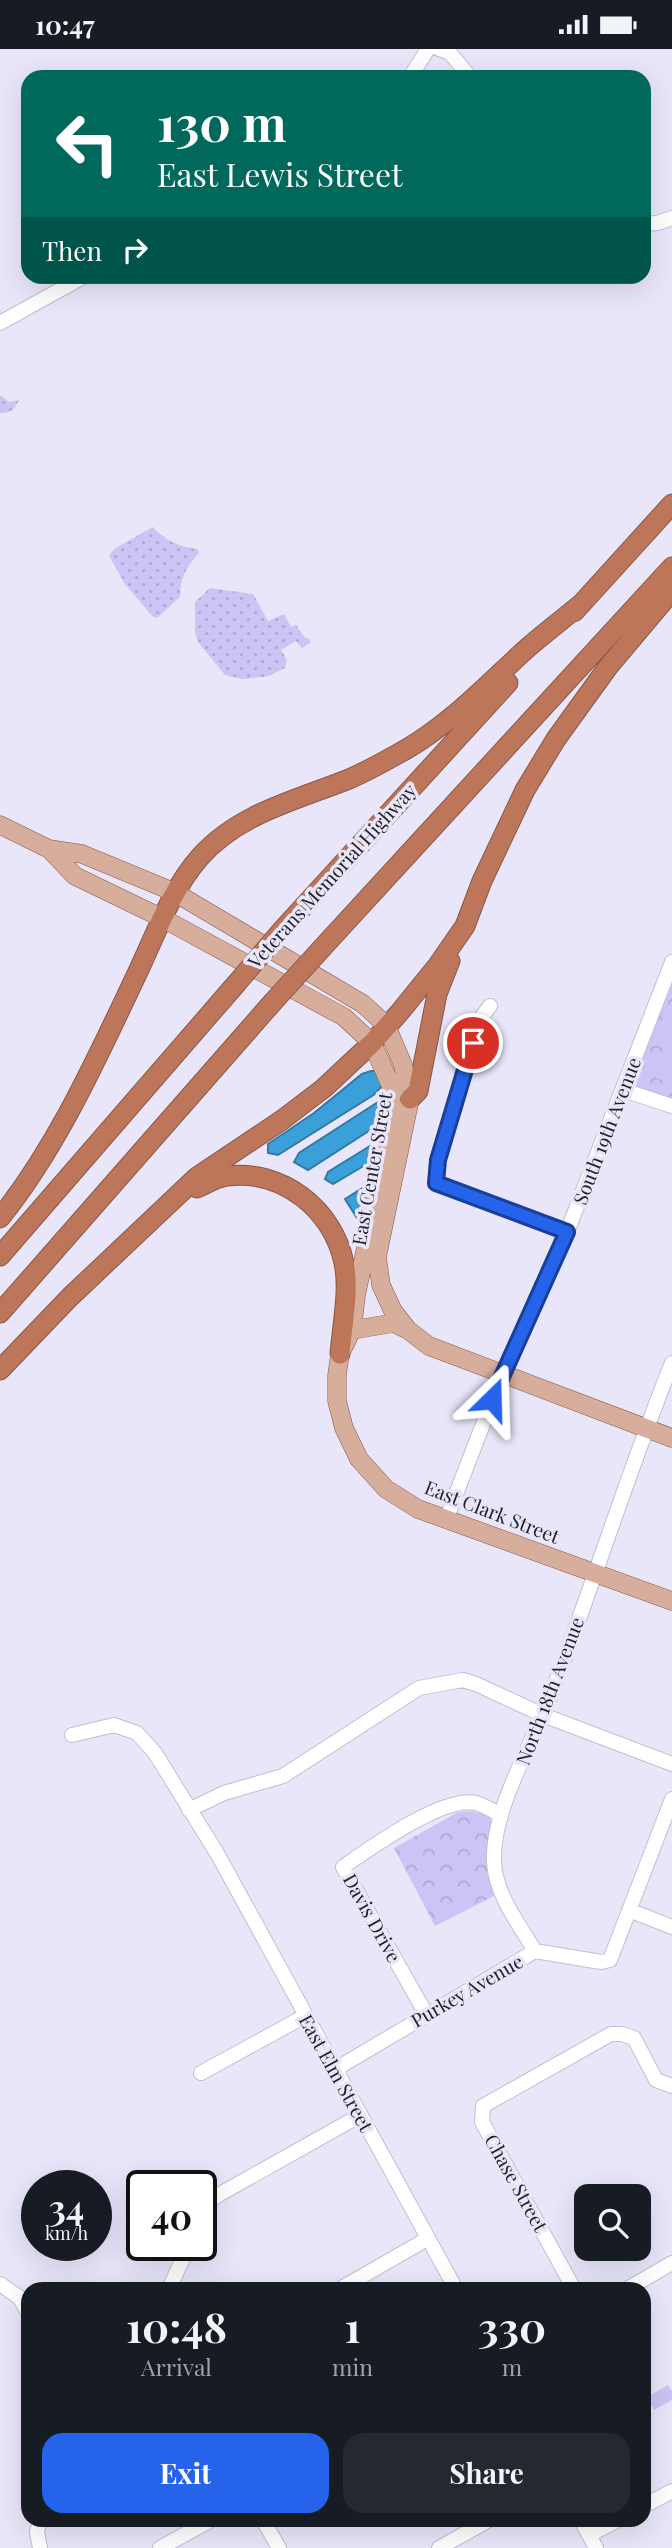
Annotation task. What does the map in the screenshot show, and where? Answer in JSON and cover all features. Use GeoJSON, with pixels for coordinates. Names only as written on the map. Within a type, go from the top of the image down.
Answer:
{"type":"FeatureCollection","features":[{"type":"Feature","properties":{"kind":"highway","name":"Veterans Memorial Highway"},"geometry":{"type":"LineString","coordinates":[[0,1256],[283,929],[672,504]]}},
{"type":"Feature","properties":{"kind":"highway","name":"Veterans Memorial Highway"},"geometry":{"type":"LineString","coordinates":[[0,1314],[272,1003],[672,568]]}},
{"type":"Feature","properties":{"kind":"highway"},"geometry":{"type":"LineString","coordinates":[[410,1099],[418,1091],[437,993],[482,881],[520,801],[544,759],[608,667],[672,590]]}},
{"type":"Feature","properties":{"kind":"highway"},"geometry":{"type":"LineString","coordinates":[[0,1218],[13,1202],[73,1105],[164,919],[174,892],[189,869],[218,839],[262,812],[351,778],[407,749],[449,719],[525,650],[581,604]]}},
{"type":"Feature","properties":{"kind":"highway"},"geometry":{"type":"LineString","coordinates":[[0,1370],[70,1297],[197,1177],[282,1120],[324,1088],[372,1043],[438,965],[466,926]]}},
{"type":"Feature","properties":{"kind":"highway"},"geometry":{"type":"LineString","coordinates":[[172,1202],[225,1176],[256,1176],[273,1180],[304,1198],[316,1209],[334,1234],[345,1264],[340,1354]]}},
{"type":"Feature","properties":{"kind":"main road","name":"East Center Street"},"geometry":{"type":"LineString","coordinates":[[0,825],[48,849],[82,854],[174,892],[348,993],[386,1025],[403,1065],[410,1099],[377,1257],[386,1298],[408,1330],[429,1346],[672,1438]]}},
{"type":"Feature","properties":{"kind":"main road","name":"East Center Street"},"geometry":{"type":"LineString","coordinates":[[48,849],[75,876],[164,919],[344,1017],[372,1043],[391,1086],[391,1125],[356,1296],[352,1331]]}},
{"type":"Feature","properties":{"kind":"main road"},"geometry":{"type":"LineString","coordinates":[[352,1331],[394,1323],[408,1330]]}},
{"type":"Feature","properties":{"kind":"main road","name":"East Clark Street"},"geometry":{"type":"LineString","coordinates":[[352,1331],[340,1354],[337,1401],[344,1428],[359,1459],[386,1489],[418,1509],[446,1520],[672,1601]]}},
{"type":"Feature","properties":{"kind":"street"},"geometry":{"type":"LineString","coordinates":[[414,70],[428,49]]}},
{"type":"Feature","properties":{"kind":"street"},"geometry":{"type":"LineString","coordinates":[[439,49],[450,53],[464,70]]}},
{"type":"Feature","properties":{"kind":"street"},"geometry":{"type":"LineString","coordinates":[[651,223],[672,218]]}},
{"type":"Feature","properties":{"kind":"street"},"geometry":{"type":"LineString","coordinates":[[0,323],[70,284]]}},
{"type":"Feature","properties":{"kind":"street","name":"South 19th Avenue"},"geometry":{"type":"LineString","coordinates":[[446,1520],[502,1375],[567,1232],[672,962]]}},
{"type":"Feature","properties":{"kind":"street"},"geometry":{"type":"LineString","coordinates":[[490,1006],[480,1019],[438,1160],[436,1183],[567,1232]]}},
{"type":"Feature","properties":{"kind":"street"},"geometry":{"type":"LineString","coordinates":[[623,1090],[672,1106]]}},
{"type":"Feature","properties":{"kind":"street","name":"North 18th Avenue"},"geometry":{"type":"LineString","coordinates":[[535,1951],[507,1905],[496,1880],[493,1859],[501,1815],[543,1715],[672,1363]]}},
{"type":"Feature","properties":{"kind":"street"},"geometry":{"type":"LineString","coordinates":[[189,1810],[224,1793],[283,1776],[419,1688],[463,1681],[672,1764]]}},
{"type":"Feature","properties":{"kind":"street","name":"East Elm Street"},"geometry":{"type":"LineString","coordinates":[[72,1735],[114,1725],[137,1733],[164,1768],[218,1855],[452,2282]]}},
{"type":"Feature","properties":{"kind":"street"},"geometry":{"type":"LineString","coordinates":[[672,1800],[629,1910],[672,1927]]}},
{"type":"Feature","properties":{"kind":"street","name":"Davis Drive"},"geometry":{"type":"LineString","coordinates":[[426,2014],[343,1867],[425,1816],[454,1803],[475,1802],[501,1815]]}},
{"type":"Feature","properties":{"kind":"street","name":"Purkey Avenue"},"geometry":{"type":"LineString","coordinates":[[334,2070],[535,1951],[601,1962],[610,1961],[629,1910]]}},
{"type":"Feature","properties":{"kind":"street"},"geometry":{"type":"LineString","coordinates":[[201,2073],[304,2016]]}},
{"type":"Feature","properties":{"kind":"street","name":"Chase Street"},"geometry":{"type":"LineString","coordinates":[[571,2282],[482,2122],[483,2106],[611,2034],[634,2038],[656,2080],[672,2086]]}},
{"type":"Feature","properties":{"kind":"street"},"geometry":{"type":"LineString","coordinates":[[217,2195],[359,2116]]}},
{"type":"Feature","properties":{"kind":"street"},"geometry":{"type":"LineString","coordinates":[[352,2282],[427,2239]]}},
{"type":"Feature","properties":{"kind":"street"},"geometry":{"type":"LineString","coordinates":[[172,2282],[182,2261]]}},
{"type":"Feature","properties":{"kind":"street"},"geometry":{"type":"LineString","coordinates":[[639,2282],[672,2263]]}},
{"type":"Feature","properties":{"kind":"street"},"geometry":{"type":"LineString","coordinates":[[0,2284],[21,2300]]}},
{"type":"Feature","properties":{"kind":"street"},"geometry":{"type":"LineString","coordinates":[[651,2502],[672,2491]]}},
{"type":"Feature","properties":{"kind":"street"},"geometry":{"type":"LineString","coordinates":[[38,2527],[40,2548]]}},
{"type":"Feature","properties":{"kind":"street"},"geometry":{"type":"LineString","coordinates":[[160,2548],[198,2527]]}},
{"type":"Feature","properties":{"kind":"street"},"geometry":{"type":"LineString","coordinates":[[267,2527],[279,2548]]}},
{"type":"Feature","properties":{"kind":"street"},"geometry":{"type":"LineString","coordinates":[[439,2548],[476,2527]]}},
{"type":"Feature","properties":{"kind":"street"},"geometry":{"type":"LineString","coordinates":[[593,2542],[610,2527]]}},
{"type":"Feature","properties":{"kind":"green space"},"geometry":{"type":"Polygon","coordinates":[[[0,395],[9,402],[19,400],[12,410],[0,413],[0,395]]]}},
{"type":"Feature","properties":{"kind":"green space"},"geometry":{"type":"Polygon","coordinates":[[[153,527],[168,540],[198,549],[199,553],[185,573],[180,597],[157,618],[153,617],[125,584],[109,556],[114,549],[153,527]]]}},
{"type":"Feature","properties":{"kind":"green space"},"geometry":{"type":"Polygon","coordinates":[[[210,588],[253,594],[268,621],[284,614],[291,627],[296,625],[311,642],[302,648],[296,641],[281,650],[287,660],[285,668],[269,676],[241,679],[225,675],[198,642],[195,632],[195,602],[210,588]]]}},
{"type":"Feature","properties":{"kind":"green space"},"geometry":{"type":"Polygon","coordinates":[[[672,984],[672,1103],[625,1085],[654,994],[672,984]]]}},
{"type":"Feature","properties":{"kind":"green space"},"geometry":{"type":"Polygon","coordinates":[[[672,1021],[672,1083],[656,1078],[672,1021]]]}},
{"type":"Feature","properties":{"kind":"green space"},"geometry":{"type":"Polygon","coordinates":[[[472,1811],[489,1816],[491,1820],[488,1856],[498,1894],[435,1926],[394,1848],[458,1812],[472,1811]]]}},
{"type":"Feature","properties":{"kind":"green space"},"geometry":{"type":"Polygon","coordinates":[[[668,2385],[672,2391],[672,2400],[654,2410],[651,2395],[668,2385]]]}},
{"type":"Feature","properties":{"kind":"water"},"geometry":{"type":"Polygon","coordinates":[[[380,1071],[386,1081],[375,1094],[278,1155],[268,1153],[268,1144],[314,1113],[362,1074],[380,1071]]]}},
{"type":"Feature","properties":{"kind":"water"},"geometry":{"type":"Polygon","coordinates":[[[378,1102],[387,1103],[389,1118],[308,1170],[294,1162],[299,1153],[378,1102]]]}},
{"type":"Feature","properties":{"kind":"water"},"geometry":{"type":"Polygon","coordinates":[[[370,1146],[378,1147],[377,1158],[333,1184],[325,1179],[328,1172],[370,1146]]]}},
{"type":"Feature","properties":{"kind":"water"},"geometry":{"type":"Polygon","coordinates":[[[372,1182],[364,1229],[345,1199],[372,1182]]]}},
{"type":"Feature","properties":{"kind":"route"},"geometry":{"type":"LineString","coordinates":[[473,1043],[438,1160],[436,1183],[567,1232],[492,1399]]}}]}
